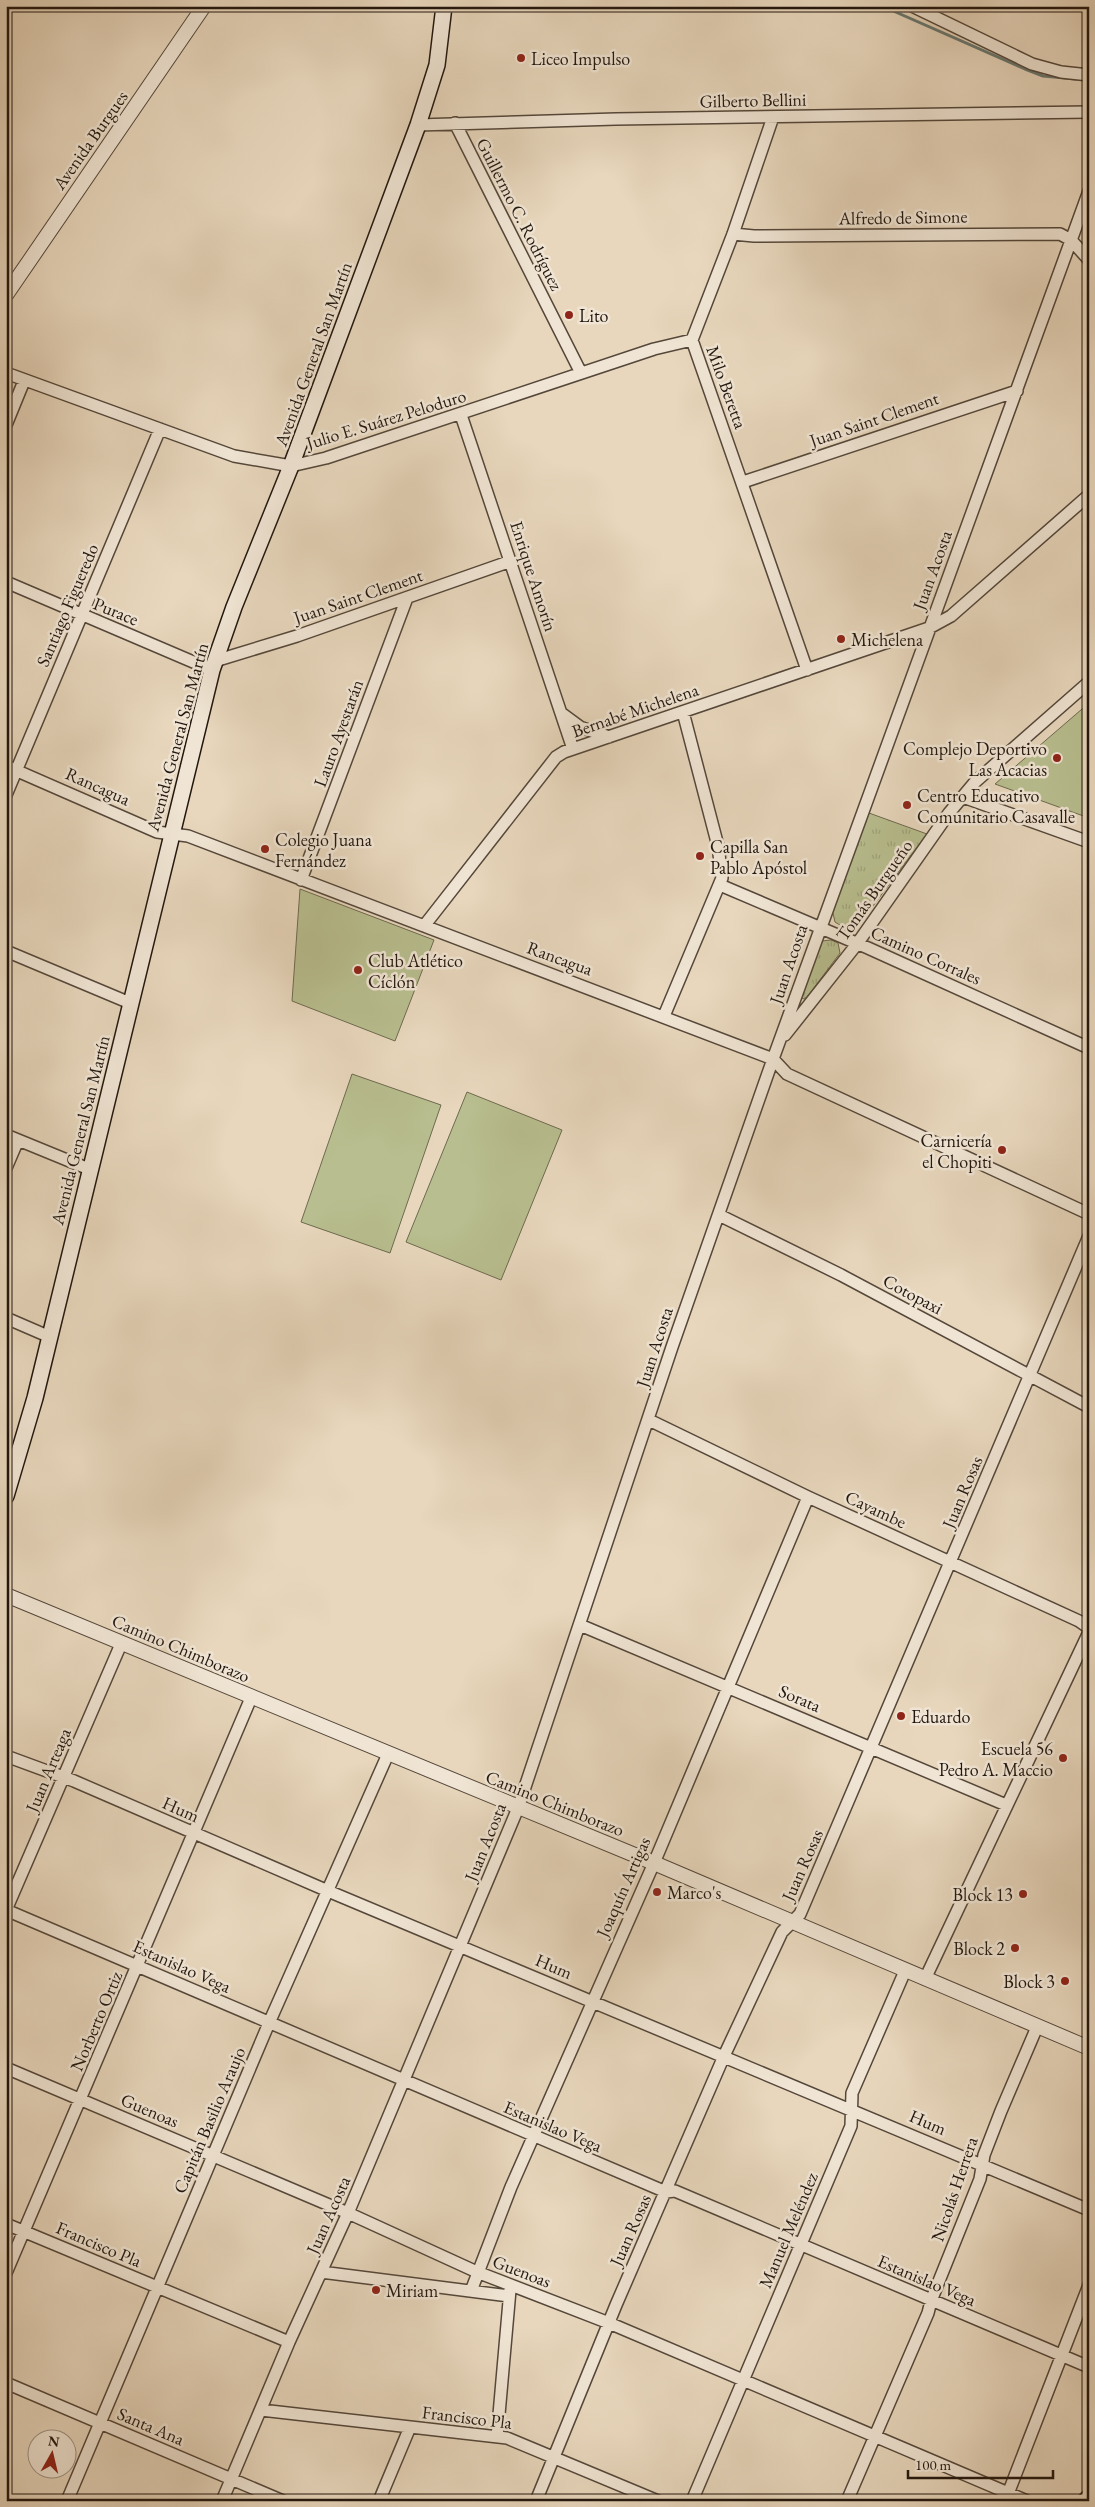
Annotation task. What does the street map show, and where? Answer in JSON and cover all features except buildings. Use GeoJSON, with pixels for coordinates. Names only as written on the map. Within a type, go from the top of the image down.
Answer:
{"type":"FeatureCollection","features":[{"type":"Feature","properties":{"kind":"main road","name":"Avenida General San Martín"},"geometry":{"type":"LineString","coordinates":[[6,1496],[50,1337],[89,1169],[214,666],[234,607],[291,466],[418,125],[437,65],[444,6]]}},
{"type":"Feature","properties":{"kind":"main road"},"geometry":{"type":"LineString","coordinates":[[1085,2501],[1089,2497]]}},
{"type":"Feature","properties":{"kind":"street","name":"Avenida Burgues"},"geometry":{"type":"LineString","coordinates":[[6,295],[204,6]]}},
{"type":"Feature","properties":{"kind":"street"},"geometry":{"type":"LineString","coordinates":[[912,6],[1032,64],[1060,72],[1089,75]]}},
{"type":"Feature","properties":{"kind":"street","name":"Gilberto Bellini"},"geometry":{"type":"LineString","coordinates":[[418,125],[1089,112]]}},
{"type":"Feature","properties":{"kind":"street","name":"Milo Beretta"},"geometry":{"type":"LineString","coordinates":[[773,117],[733,234],[692,340],[807,670]]}},
{"type":"Feature","properties":{"kind":"street","name":"Guillermo C. Rodríguez"},"geometry":{"type":"LineString","coordinates":[[455,124],[581,373]]}},
{"type":"Feature","properties":{"kind":"street","name":"Juan Acosta"},"geometry":{"type":"LineString","coordinates":[[222,2501],[289,2342],[348,2213],[462,1946],[518,1808],[649,1420],[672,1346],[819,928],[1089,192]]}},
{"type":"Feature","properties":{"kind":"street","name":"Alfredo de Simone"},"geometry":{"type":"LineString","coordinates":[[733,234],[754,236],[1048,233],[1060,234],[1072,240]]}},
{"type":"Feature","properties":{"kind":"street"},"geometry":{"type":"LineString","coordinates":[[1072,240],[1089,260]]}},
{"type":"Feature","properties":{"kind":"street","name":"Julio E. Suárez Peloduro"},"geometry":{"type":"LineString","coordinates":[[6,373],[234,456],[291,466],[326,458],[461,415],[654,349],[692,340]]}},
{"type":"Feature","properties":{"kind":"street"},"geometry":{"type":"LineString","coordinates":[[6,425],[24,381]]}},
{"type":"Feature","properties":{"kind":"street","name":"Juan Saint Clement"},"geometry":{"type":"LineString","coordinates":[[743,482],[1017,391]]}},
{"type":"Feature","properties":{"kind":"street","name":"Enrique Amorín"},"geometry":{"type":"LineString","coordinates":[[461,415],[573,749]]}},
{"type":"Feature","properties":{"kind":"street","name":"Santiago Figueredo"},"geometry":{"type":"LineString","coordinates":[[6,795],[12,768],[82,616],[160,429]]}},
{"type":"Feature","properties":{"kind":"street","name":"Bernabé Michelena"},"geometry":{"type":"LineString","coordinates":[[424,926],[551,762],[564,752],[929,628],[951,616],[1089,495]]}},
{"type":"Feature","properties":{"kind":"street","name":"Juan Saint Clement"},"geometry":{"type":"LineString","coordinates":[[214,666],[511,561]]}},
{"type":"Feature","properties":{"kind":"street","name":"Purace"},"geometry":{"type":"LineString","coordinates":[[6,582],[82,616],[214,666]]}},
{"type":"Feature","properties":{"kind":"street","name":"Lauro Ayestarán"},"geometry":{"type":"LineString","coordinates":[[301,880],[407,598]]}},
{"type":"Feature","properties":{"kind":"street","name":"Tomás Burgueño"},"geometry":{"type":"LineString","coordinates":[[780,1041],[857,944],[963,797],[976,782],[1089,682]]}},
{"type":"Feature","properties":{"kind":"street"},"geometry":{"type":"LineString","coordinates":[[664,1016],[720,885],[722,870],[718,846],[683,712]]}},
{"type":"Feature","properties":{"kind":"street"},"geometry":{"type":"LineString","coordinates":[[562,713],[580,727],[609,737]]}},
{"type":"Feature","properties":{"kind":"street","name":"Rancagua"},"geometry":{"type":"LineString","coordinates":[[12,768],[157,832],[188,836],[773,1059],[787,1074],[1089,1214]]}},
{"type":"Feature","properties":{"kind":"street"},"geometry":{"type":"LineString","coordinates":[[963,797],[1089,842]]}},
{"type":"Feature","properties":{"kind":"street","name":"Camino Corrales"},"geometry":{"type":"LineString","coordinates":[[720,885],[1089,1048]]}},
{"type":"Feature","properties":{"kind":"street"},"geometry":{"type":"LineString","coordinates":[[6,951],[130,1004]]}},
{"type":"Feature","properties":{"kind":"street"},"geometry":{"type":"LineString","coordinates":[[6,1135],[89,1169]]}},
{"type":"Feature","properties":{"kind":"street"},"geometry":{"type":"LineString","coordinates":[[6,1168],[18,1140]]}},
{"type":"Feature","properties":{"kind":"street","name":"Cotopaxi"},"geometry":{"type":"LineString","coordinates":[[719,1215],[842,1275],[1089,1407]]}},
{"type":"Feature","properties":{"kind":"street","name":"Juan Rosas"},"geometry":{"type":"LineString","coordinates":[[536,2501],[609,2323],[724,2056],[782,1932],[800,1914],[1089,1236]]}},
{"type":"Feature","properties":{"kind":"street"},"geometry":{"type":"LineString","coordinates":[[6,1318],[50,1337]]}},
{"type":"Feature","properties":{"kind":"street","name":"Cayambe"},"geometry":{"type":"LineString","coordinates":[[649,1420],[808,1497],[1089,1628]]}},
{"type":"Feature","properties":{"kind":"street","name":"Joaquín Artigas"},"geometry":{"type":"LineString","coordinates":[[471,2291],[533,2136],[654,1863],[808,1497]]}},
{"type":"Feature","properties":{"kind":"street","name":"Camino Chimborazo"},"geometry":{"type":"LineString","coordinates":[[6,1595],[251,1698],[654,1863],[1089,2048]]}},
{"type":"Feature","properties":{"kind":"street","name":"Sorata"},"geometry":{"type":"LineString","coordinates":[[580,1625],[1006,1805]]}},
{"type":"Feature","properties":{"kind":"street"},"geometry":{"type":"LineString","coordinates":[[925,1979],[1089,1632]]}},
{"type":"Feature","properties":{"kind":"street","name":"Juan Arteaga"},"geometry":{"type":"LineString","coordinates":[[6,1910],[121,1644]]}},
{"type":"Feature","properties":{"kind":"street","name":"Norberto Ortiz"},"geometry":{"type":"LineString","coordinates":[[6,2273],[251,1698]]}},
{"type":"Feature","properties":{"kind":"street","name":"Capitán Basilio Araujo"},"geometry":{"type":"LineString","coordinates":[[67,2501],[269,2023],[388,1754]]}},
{"type":"Feature","properties":{"kind":"street","name":"Hum"},"geometry":{"type":"LineString","coordinates":[[6,1756],[64,1778],[328,1891],[852,2109],[1089,2210]]}},
{"type":"Feature","properties":{"kind":"street","name":"Estanislao Vega"},"geometry":{"type":"LineString","coordinates":[[6,1910],[533,2136],[666,2192],[674,2191],[1089,2367]]}},
{"type":"Feature","properties":{"kind":"street","name":"Manuel Meléndez"},"geometry":{"type":"LineString","coordinates":[[692,2501],[851,2126],[852,2093],[905,1971]]}},
{"type":"Feature","properties":{"kind":"street","name":"Nicolás Herrera"},"geometry":{"type":"LineString","coordinates":[[847,2501],[928,2313],[931,2301],[980,2179],[982,2164],[1000,2111],[1037,2027]]}},
{"type":"Feature","properties":{"kind":"street","name":"Guenoas"},"geometry":{"type":"LineString","coordinates":[[6,2068],[348,2213],[477,2272],[510,2291],[609,2323],[875,2435],[1007,2497],[1027,2501]]}},
{"type":"Feature","properties":{"kind":"street","name":"Francisco Pla"},"geometry":{"type":"LineString","coordinates":[[6,2224],[289,2342]]}},
{"type":"Feature","properties":{"kind":"street"},"geometry":{"type":"LineString","coordinates":[[321,2272],[471,2291],[510,2291],[497,2437]]}},
{"type":"Feature","properties":{"kind":"street"},"geometry":{"type":"LineString","coordinates":[[1007,2497],[1089,2285]]}},
{"type":"Feature","properties":{"kind":"street","name":"Santa Ana"},"geometry":{"type":"LineString","coordinates":[[6,2383],[283,2501]]}},
{"type":"Feature","properties":{"kind":"street","name":"Francisco Pla"},"geometry":{"type":"LineString","coordinates":[[261,2410],[516,2440],[658,2501]]}},
{"type":"Feature","properties":{"kind":"street"},"geometry":{"type":"LineString","coordinates":[[379,2501],[410,2427]]}},
{"type":"Feature","properties":{"kind":"green space","name":"Complejo Deportivo Las Acacias"},"geometry":{"type":"Polygon","coordinates":[[[1089,703],[1089,818],[995,784],[1089,703]]]}},
{"type":"Feature","properties":{"kind":"green space"},"geometry":{"type":"Polygon","coordinates":[[[869,813],[927,834],[861,922],[854,926],[845,927],[835,922],[832,909],[869,813]]]}},
{"type":"Feature","properties":{"kind":"green space","name":"Club Atlético Cíclón"},"geometry":{"type":"Polygon","coordinates":[[[300,889],[434,940],[395,1041],[292,1001],[300,889]]]}},
{"type":"Feature","properties":{"kind":"green space"},"geometry":{"type":"Polygon","coordinates":[[[831,940],[838,943],[840,953],[807,997],[803,999],[801,997],[822,941],[831,940]]]}},
{"type":"Feature","properties":{"kind":"green space"},"geometry":{"type":"Polygon","coordinates":[[[352,1074],[441,1105],[390,1253],[301,1222],[352,1074]]]}},
{"type":"Feature","properties":{"kind":"green space"},"geometry":{"type":"Polygon","coordinates":[[[467,1092],[562,1130],[501,1280],[406,1242],[467,1092]]]}},
{"type":"Feature","properties":{"kind":"waterway"},"geometry":{"type":"LineString","coordinates":[[882,6],[1043,76],[1076,79]]}},
{"type":"Feature","properties":{"kind":"place","name":"Liceo Impulso"},"geometry":{"type":"Point","coordinates":[521,58]}},
{"type":"Feature","properties":{"kind":"place","name":"Lito"},"geometry":{"type":"Point","coordinates":[569,315]}},
{"type":"Feature","properties":{"kind":"place","name":"Michelena"},"geometry":{"type":"Point","coordinates":[841,639]}},
{"type":"Feature","properties":{"kind":"place","name":"Complejo Deportivo Las Acacias"},"geometry":{"type":"Point","coordinates":[1057,758]}},
{"type":"Feature","properties":{"kind":"place","name":"Centro Educativo Comunitario Casavalle"},"geometry":{"type":"Point","coordinates":[907,805]}},
{"type":"Feature","properties":{"kind":"place","name":"Colegio Juana Fernández"},"geometry":{"type":"Point","coordinates":[265,849]}},
{"type":"Feature","properties":{"kind":"place","name":"Capilla San Pablo Apóstol"},"geometry":{"type":"Point","coordinates":[700,856]}},
{"type":"Feature","properties":{"kind":"place","name":"Club Atlético Cíclón"},"geometry":{"type":"Point","coordinates":[358,970]}},
{"type":"Feature","properties":{"kind":"place","name":"Carnicería el Chopiti"},"geometry":{"type":"Point","coordinates":[1002,1150]}},
{"type":"Feature","properties":{"kind":"place","name":"Eduardo"},"geometry":{"type":"Point","coordinates":[901,1716]}},
{"type":"Feature","properties":{"kind":"place","name":"Escuela 56 Pedro A. Maccio"},"geometry":{"type":"Point","coordinates":[1063,1758]}},
{"type":"Feature","properties":{"kind":"place","name":"Marco's"},"geometry":{"type":"Point","coordinates":[657,1892]}},
{"type":"Feature","properties":{"kind":"place","name":"Block 13"},"geometry":{"type":"Point","coordinates":[1023,1894]}},
{"type":"Feature","properties":{"kind":"place","name":"Block 2"},"geometry":{"type":"Point","coordinates":[1015,1948]}},
{"type":"Feature","properties":{"kind":"place","name":"Block 3"},"geometry":{"type":"Point","coordinates":[1065,1981]}},
{"type":"Feature","properties":{"kind":"place","name":"Miriam"},"geometry":{"type":"Point","coordinates":[376,2290]}}]}
